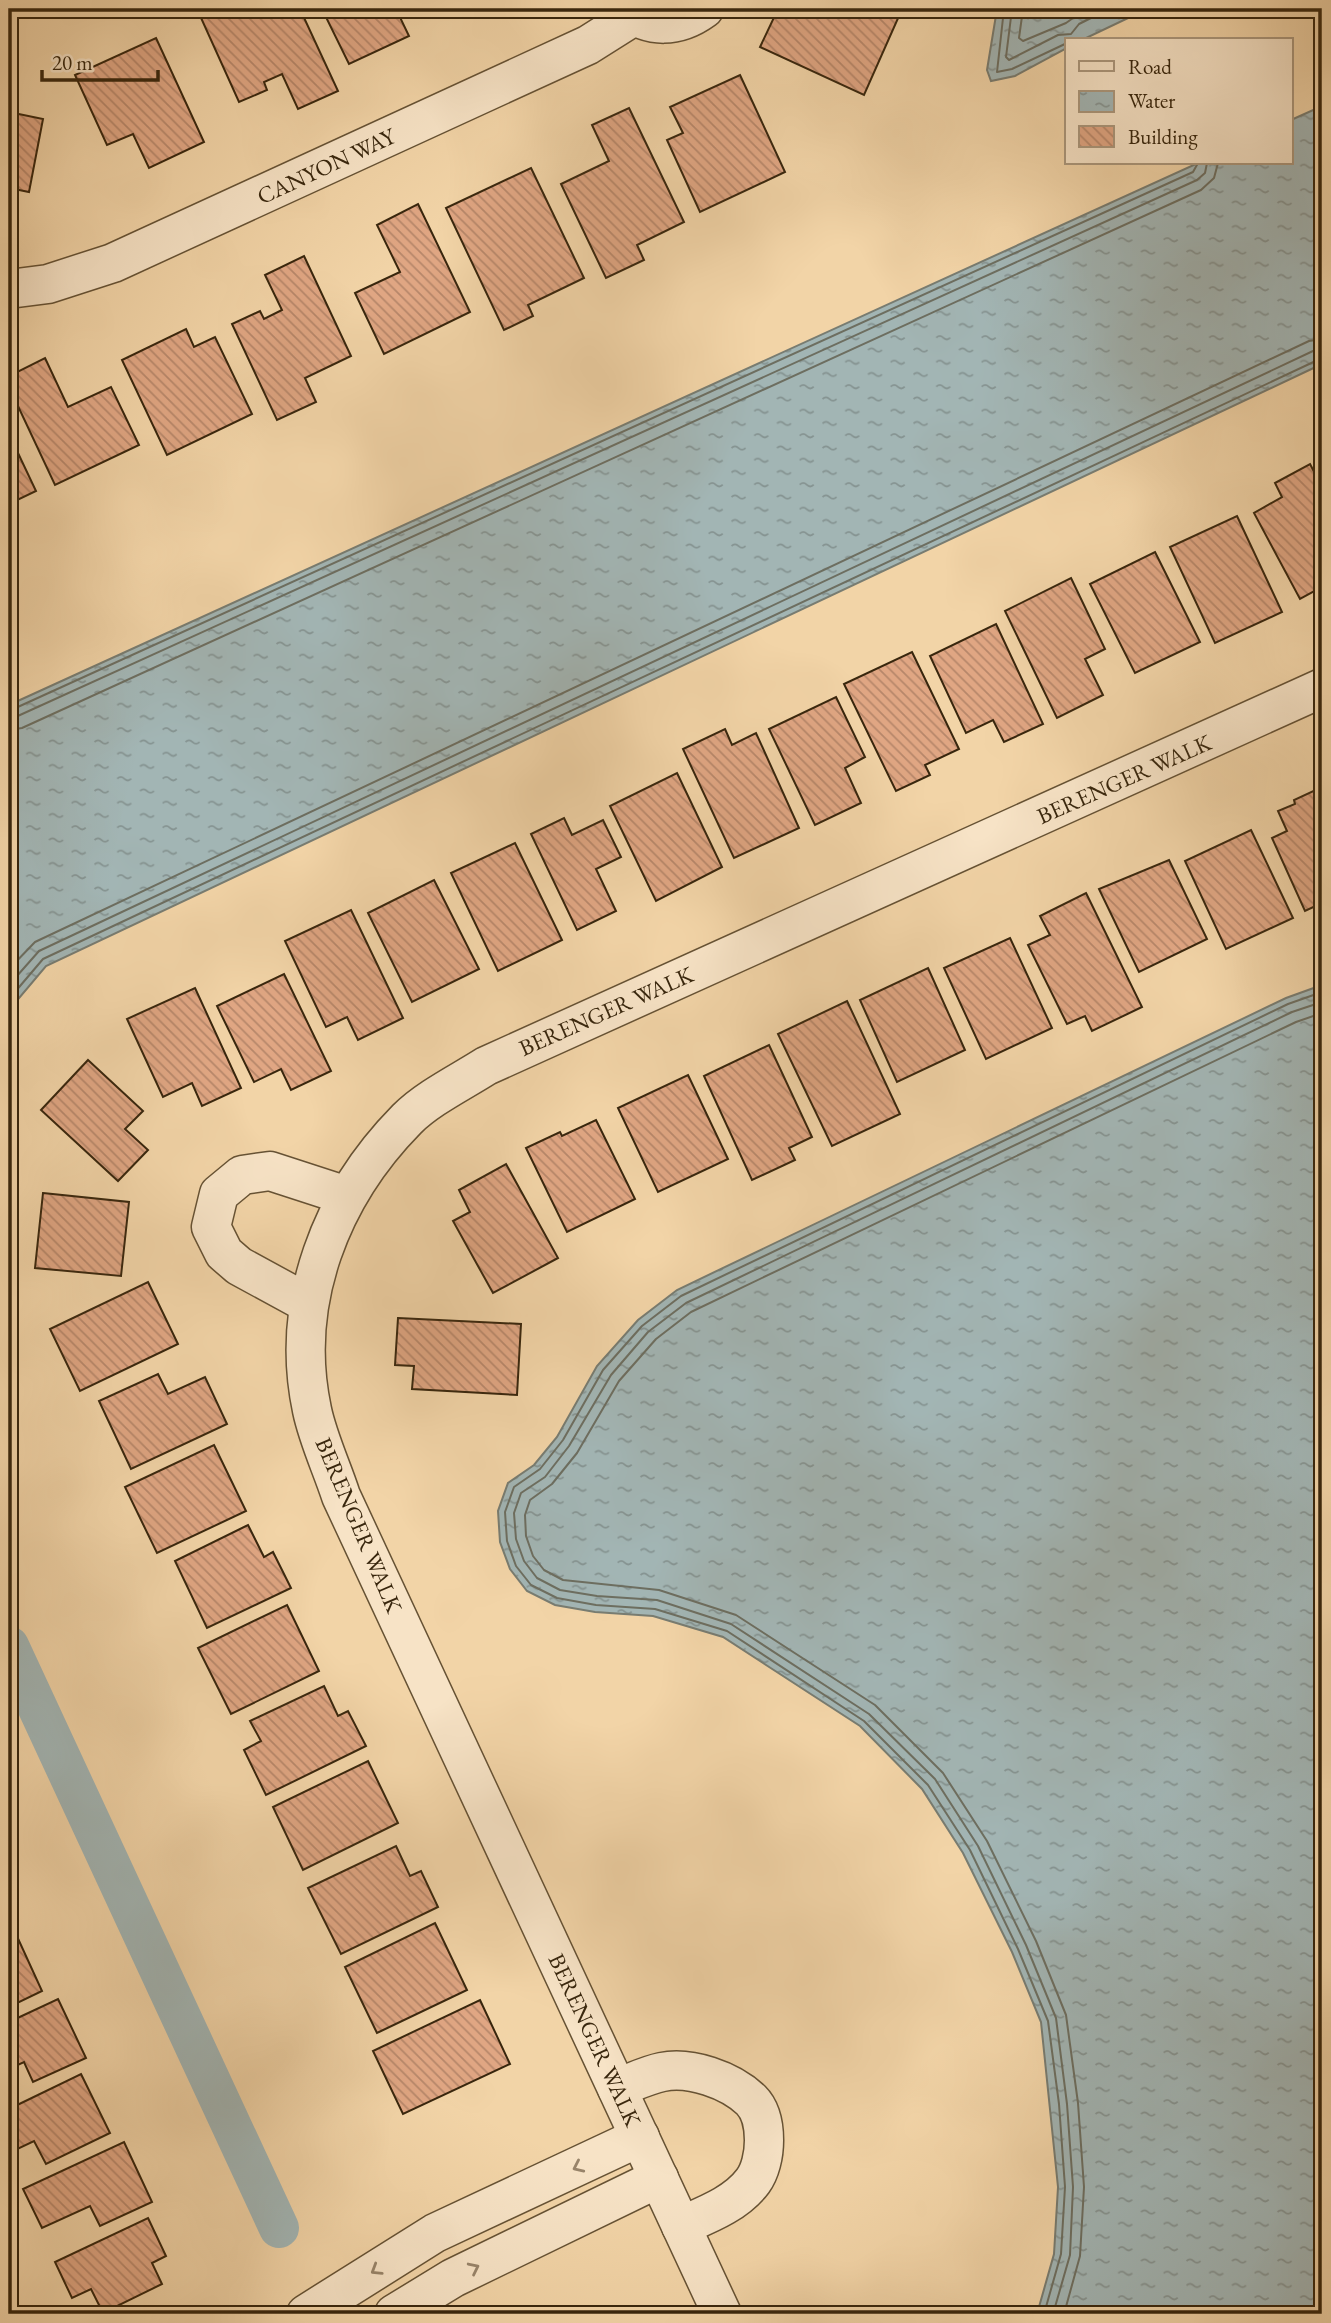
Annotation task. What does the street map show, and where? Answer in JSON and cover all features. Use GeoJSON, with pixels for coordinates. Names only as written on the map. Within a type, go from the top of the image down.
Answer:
{"type":"FeatureCollection","features":[{"type":"Feature","properties":{"kind":"street","name":"CANYON WAY"},"geometry":{"type":"LineString","coordinates":[[9,289],[48,284],[113,263],[588,45],[629,13],[652,23],[673,24],[691,18],[704,9]]}},
{"type":"Feature","properties":{"kind":"street","name":"BERENGER WALK"},"geometry":{"type":"LineString","coordinates":[[722,2314],[341,1496],[312,1410],[304,1324],[322,1248],[357,1177],[408,1117],[486,1066],[1322,688]]}},
{"type":"Feature","properties":{"kind":"street"},"geometry":{"type":"LineString","coordinates":[[307,1303],[239,1266],[224,1253],[211,1227],[219,1194],[242,1175],[270,1171],[347,1196]]}},
{"type":"Feature","properties":{"kind":"street"},"geometry":{"type":"LineString","coordinates":[[617,2088],[663,2071],[696,2072],[727,2085],[753,2102],[763,2129],[763,2158],[754,2180],[736,2198],[681,2226]]}},
{"type":"Feature","properties":{"kind":"street"},"geometry":{"type":"LineString","coordinates":[[306,2314],[435,2233],[640,2137]]}},
{"type":"Feature","properties":{"kind":"street"},"geometry":{"type":"LineString","coordinates":[[394,2314],[453,2278],[659,2178]]}},
{"type":"Feature","properties":{"kind":"water"},"geometry":{"type":"Polygon","coordinates":[[[997,9],[1147,9],[1086,38],[1065,38],[1065,49],[1015,76],[991,81],[987,70],[997,9]]]}},
{"type":"Feature","properties":{"kind":"water"},"geometry":{"type":"Polygon","coordinates":[[[1322,106],[1322,364],[46,966],[9,1010],[9,705],[1196,164],[1292,164],[1292,120],[1322,106]]]}},
{"type":"Feature","properties":{"kind":"water"},"geometry":{"type":"Polygon","coordinates":[[[1322,985],[1322,2314],[1037,2314],[1054,2254],[1058,2187],[1041,2022],[1012,1952],[963,1853],[922,1789],[860,1726],[723,1637],[653,1616],[595,1612],[555,1605],[527,1591],[510,1569],[500,1542],[498,1511],[508,1483],[534,1465],[557,1437],[597,1366],[638,1320],[677,1290],[1286,998],[1322,985]]]}},
{"type":"Feature","properties":{"kind":"building"},"geometry":{"type":"Polygon","coordinates":[[[197,9],[246,9],[247,12],[253,9],[300,9],[338,91],[298,109],[282,74],[264,82],[267,90],[239,102],[197,9]]]}},
{"type":"Feature","properties":{"kind":"building"},"geometry":{"type":"Polygon","coordinates":[[[322,9],[396,9],[409,36],[349,64],[322,9]]]}},
{"type":"Feature","properties":{"kind":"building"},"geometry":{"type":"Polygon","coordinates":[[[778,9],[883,9],[899,16],[864,95],[760,47],[778,9]]]}},
{"type":"Feature","properties":{"kind":"building"},"geometry":{"type":"Polygon","coordinates":[[[156,38],[204,142],[149,168],[133,134],[107,145],[75,75],[156,38]]]}},
{"type":"Feature","properties":{"kind":"building"},"geometry":{"type":"Polygon","coordinates":[[[740,75],[785,172],[700,212],[667,140],[683,133],[670,107],[740,75]]]}},
{"type":"Feature","properties":{"kind":"building"},"geometry":{"type":"Polygon","coordinates":[[[629,108],[684,222],[637,245],[644,260],[606,278],[561,184],[609,161],[592,125],[629,108]]]}},
{"type":"Feature","properties":{"kind":"building"},"geometry":{"type":"Polygon","coordinates":[[[9,112],[43,119],[29,192],[9,188],[9,112]]]}},
{"type":"Feature","properties":{"kind":"building"},"geometry":{"type":"Polygon","coordinates":[[[531,168],[584,278],[528,305],[533,316],[504,330],[446,208],[531,168]]]}},
{"type":"Feature","properties":{"kind":"building"},"geometry":{"type":"Polygon","coordinates":[[[418,204],[470,312],[384,354],[355,293],[400,272],[377,225],[418,204]]]}},
{"type":"Feature","properties":{"kind":"building"},"geometry":{"type":"Polygon","coordinates":[[[304,256],[351,356],[305,378],[316,402],[277,420],[232,324],[260,311],[264,319],[282,310],[265,275],[304,256]]]}},
{"type":"Feature","properties":{"kind":"building"},"geometry":{"type":"Polygon","coordinates":[[[186,329],[194,347],[215,337],[252,414],[167,455],[122,360],[186,329]]]}},
{"type":"Feature","properties":{"kind":"building"},"geometry":{"type":"Polygon","coordinates":[[[45,358],[68,407],[111,387],[139,445],[55,485],[9,387],[9,376],[45,358]]]}},
{"type":"Feature","properties":{"kind":"building"},"geometry":{"type":"Polygon","coordinates":[[[9,434],[36,491],[9,504],[9,434]]]}},
{"type":"Feature","properties":{"kind":"building"},"geometry":{"type":"Polygon","coordinates":[[[1310,464],[1322,487],[1322,587],[1300,599],[1254,513],[1282,497],[1275,483],[1310,464]]]}},
{"type":"Feature","properties":{"kind":"building"},"geometry":{"type":"Polygon","coordinates":[[[1237,516],[1282,612],[1215,643],[1170,547],[1237,516]]]}},
{"type":"Feature","properties":{"kind":"building"},"geometry":{"type":"Polygon","coordinates":[[[1155,552],[1200,642],[1135,673],[1090,584],[1155,552]]]}},
{"type":"Feature","properties":{"kind":"building"},"geometry":{"type":"Polygon","coordinates":[[[1071,578],[1105,649],[1085,659],[1103,695],[1057,718],[1005,611],[1071,578]]]}},
{"type":"Feature","properties":{"kind":"building"},"geometry":{"type":"Polygon","coordinates":[[[996,624],[1043,724],[1004,742],[993,720],[966,733],[930,656],[996,624]]]}},
{"type":"Feature","properties":{"kind":"building"},"geometry":{"type":"Polygon","coordinates":[[[912,652],[959,749],[925,765],[930,775],[896,791],[844,684],[912,652]]]}},
{"type":"Feature","properties":{"kind":"building"},"geometry":{"type":"Polygon","coordinates":[[[836,697],[865,757],[845,768],[861,803],[815,825],[769,729],[836,697]]]}},
{"type":"Feature","properties":{"kind":"building"},"geometry":{"type":"Polygon","coordinates":[[[725,729],[732,745],[756,733],[799,828],[734,858],[683,749],[725,729]]]}},
{"type":"Feature","properties":{"kind":"building"},"geometry":{"type":"Polygon","coordinates":[[[677,773],[722,867],[656,901],[610,806],[677,773]]]}},
{"type":"Feature","properties":{"kind":"building"},"geometry":{"type":"Polygon","coordinates":[[[1322,787],[1322,903],[1305,911],[1272,838],[1287,831],[1278,811],[1322,787]]]}},
{"type":"Feature","properties":{"kind":"building"},"geometry":{"type":"Polygon","coordinates":[[[564,818],[572,835],[603,820],[621,857],[596,869],[616,911],[577,930],[531,834],[564,818]]]}},
{"type":"Feature","properties":{"kind":"building"},"geometry":{"type":"Polygon","coordinates":[[[1251,830],[1293,918],[1226,949],[1185,861],[1251,830]]]}},
{"type":"Feature","properties":{"kind":"building"},"geometry":{"type":"Polygon","coordinates":[[[515,843],[562,940],[498,971],[451,873],[515,843]]]}},
{"type":"Feature","properties":{"kind":"building"},"geometry":{"type":"Polygon","coordinates":[[[1169,860],[1207,939],[1139,972],[1099,889],[1169,860]]]}},
{"type":"Feature","properties":{"kind":"building"},"geometry":{"type":"Polygon","coordinates":[[[434,880],[479,969],[412,1002],[368,913],[434,880]]]}},
{"type":"Feature","properties":{"kind":"building"},"geometry":{"type":"Polygon","coordinates":[[[1086,893],[1142,1007],[1092,1031],[1085,1016],[1067,1024],[1028,945],[1050,935],[1040,916],[1086,893]]]}},
{"type":"Feature","properties":{"kind":"building"},"geometry":{"type":"Polygon","coordinates":[[[351,910],[403,1018],[358,1040],[347,1017],[326,1027],[285,941],[351,910]]]}},
{"type":"Feature","properties":{"kind":"building"},"geometry":{"type":"Polygon","coordinates":[[[1010,938],[1052,1028],[986,1059],[944,968],[1010,938]]]}},
{"type":"Feature","properties":{"kind":"building"},"geometry":{"type":"Polygon","coordinates":[[[928,968],[965,1050],[897,1082],[860,1000],[928,968]]]}},
{"type":"Feature","properties":{"kind":"building"},"geometry":{"type":"Polygon","coordinates":[[[284,974],[331,1071],[291,1090],[281,1069],[254,1082],[217,1006],[284,974]]]}},
{"type":"Feature","properties":{"kind":"building"},"geometry":{"type":"Polygon","coordinates":[[[195,988],[241,1088],[202,1106],[192,1083],[163,1097],[127,1019],[195,988]]]}},
{"type":"Feature","properties":{"kind":"building"},"geometry":{"type":"Polygon","coordinates":[[[847,1001],[900,1114],[832,1146],[778,1034],[847,1001]]]}},
{"type":"Feature","properties":{"kind":"building"},"geometry":{"type":"Polygon","coordinates":[[[769,1045],[812,1137],[789,1148],[795,1160],[752,1180],[704,1076],[769,1045]]]}},
{"type":"Feature","properties":{"kind":"building"},"geometry":{"type":"Polygon","coordinates":[[[88,1060],[143,1111],[125,1129],[148,1150],[118,1181],[41,1110],[88,1060]]]}},
{"type":"Feature","properties":{"kind":"building"},"geometry":{"type":"Polygon","coordinates":[[[688,1075],[728,1159],[658,1192],[618,1108],[688,1075]]]}},
{"type":"Feature","properties":{"kind":"building"},"geometry":{"type":"Polygon","coordinates":[[[596,1120],[635,1199],[567,1232],[526,1148],[560,1132],[562,1136],[596,1120]]]}},
{"type":"Feature","properties":{"kind":"building"},"geometry":{"type":"Polygon","coordinates":[[[506,1164],[558,1258],[493,1293],[453,1221],[470,1212],[459,1190],[506,1164]]]}},
{"type":"Feature","properties":{"kind":"building"},"geometry":{"type":"Polygon","coordinates":[[[43,1193],[129,1202],[121,1276],[35,1268],[43,1193]]]}},
{"type":"Feature","properties":{"kind":"building"},"geometry":{"type":"Polygon","coordinates":[[[148,1282],[178,1344],[80,1391],[50,1329],[148,1282]]]}},
{"type":"Feature","properties":{"kind":"building"},"geometry":{"type":"Polygon","coordinates":[[[398,1318],[521,1324],[517,1395],[412,1389],[414,1366],[395,1365],[398,1318]]]}},
{"type":"Feature","properties":{"kind":"building"},"geometry":{"type":"Polygon","coordinates":[[[158,1374],[168,1394],[205,1377],[227,1424],[131,1469],[99,1401],[158,1374]]]}},
{"type":"Feature","properties":{"kind":"building"},"geometry":{"type":"Polygon","coordinates":[[[214,1445],[246,1511],[157,1553],[125,1487],[214,1445]]]}},
{"type":"Feature","properties":{"kind":"building"},"geometry":{"type":"Polygon","coordinates":[[[248,1525],[264,1557],[273,1552],[291,1588],[207,1628],[175,1561],[248,1525]]]}},
{"type":"Feature","properties":{"kind":"building"},"geometry":{"type":"Polygon","coordinates":[[[287,1605],[319,1671],[231,1714],[198,1648],[287,1605]]]}},
{"type":"Feature","properties":{"kind":"building"},"geometry":{"type":"Polygon","coordinates":[[[324,1686],[338,1716],[348,1711],[366,1746],[266,1795],[244,1750],[261,1741],[250,1721],[324,1686]]]}},
{"type":"Feature","properties":{"kind":"building"},"geometry":{"type":"Polygon","coordinates":[[[368,1761],[398,1823],[303,1870],[273,1807],[368,1761]]]}},
{"type":"Feature","properties":{"kind":"building"},"geometry":{"type":"Polygon","coordinates":[[[396,1846],[410,1876],[421,1871],[438,1907],[341,1954],[308,1888],[396,1846]]]}},
{"type":"Feature","properties":{"kind":"building"},"geometry":{"type":"Polygon","coordinates":[[[435,1923],[467,1990],[377,2033],[345,1967],[435,1923]]]}},
{"type":"Feature","properties":{"kind":"building"},"geometry":{"type":"Polygon","coordinates":[[[15,1932],[42,1991],[9,2007],[9,1934],[15,1932]]]}},
{"type":"Feature","properties":{"kind":"building"},"geometry":{"type":"Polygon","coordinates":[[[58,1999],[86,2058],[33,2082],[24,2062],[9,2069],[9,2022],[58,1999]]]}},
{"type":"Feature","properties":{"kind":"building"},"geometry":{"type":"Polygon","coordinates":[[[480,2000],[510,2064],[403,2114],[373,2051],[480,2000]]]}},
{"type":"Feature","properties":{"kind":"building"},"geometry":{"type":"Polygon","coordinates":[[[81,2074],[110,2133],[46,2164],[34,2141],[9,2153],[9,2109],[81,2074]]]}},
{"type":"Feature","properties":{"kind":"building"},"geometry":{"type":"Polygon","coordinates":[[[124,2142],[152,2202],[100,2226],[90,2206],[42,2228],[23,2189],[124,2142]]]}},
{"type":"Feature","properties":{"kind":"building"},"geometry":{"type":"Polygon","coordinates":[[[148,2218],[166,2256],[152,2263],[162,2284],[103,2313],[91,2289],[72,2298],[55,2262],[148,2218]]]}},
{"type":"Feature","properties":{"kind":"waterway"},"geometry":{"type":"LineString","coordinates":[[9,1646],[279,2228]]}}]}
